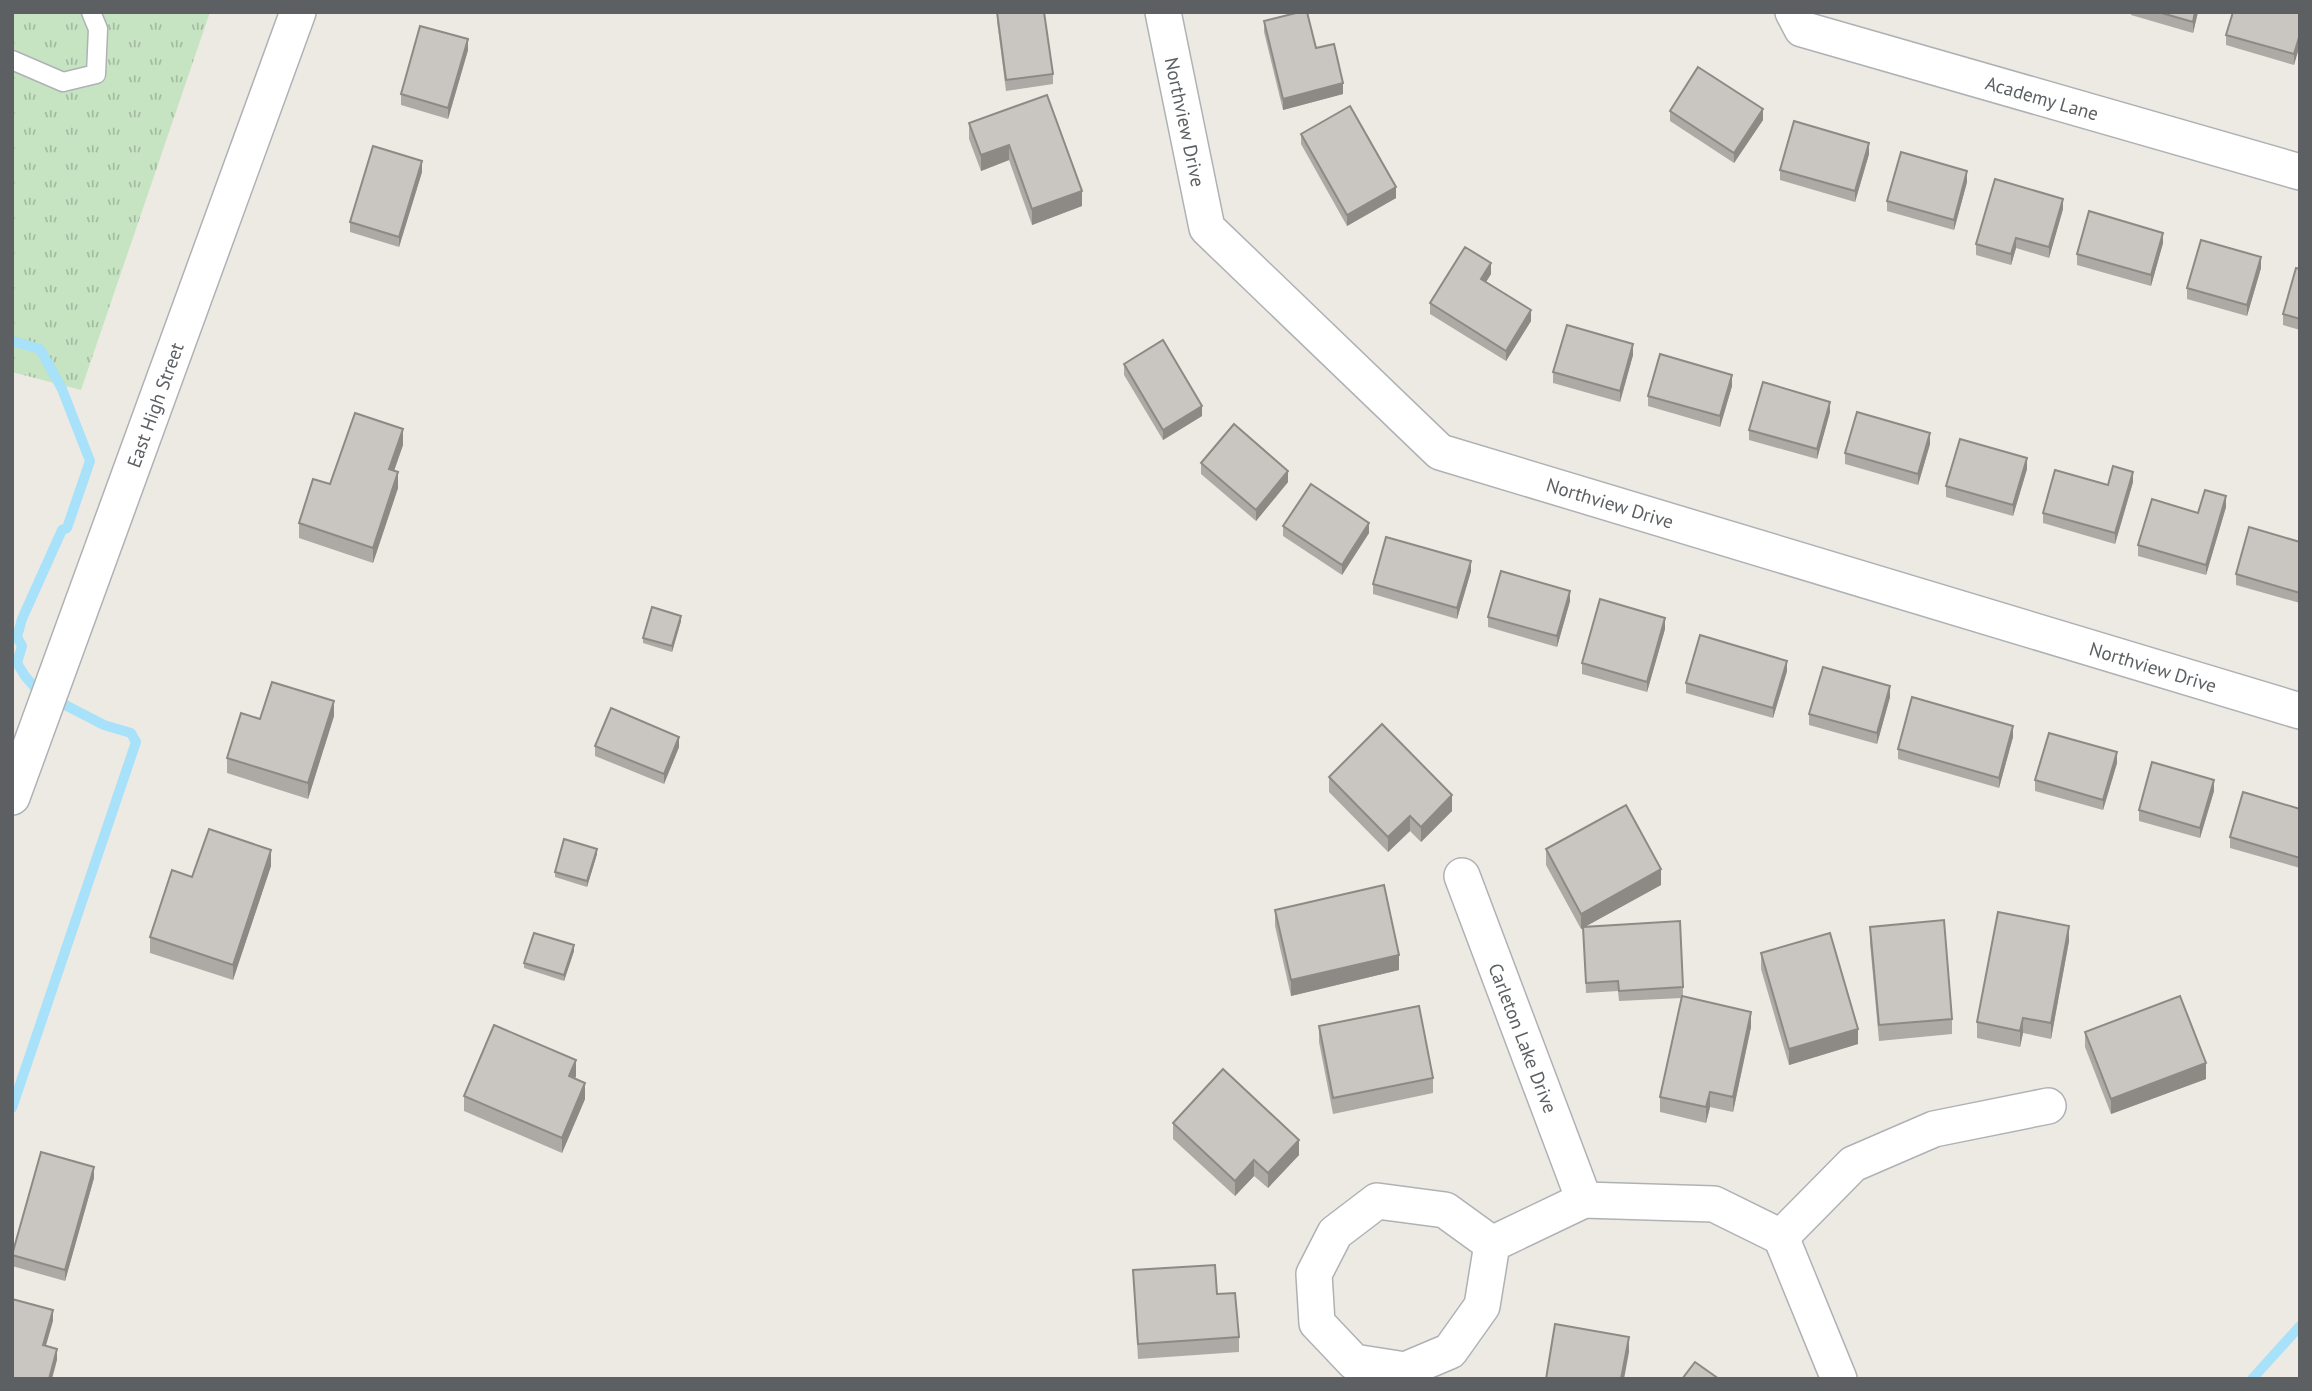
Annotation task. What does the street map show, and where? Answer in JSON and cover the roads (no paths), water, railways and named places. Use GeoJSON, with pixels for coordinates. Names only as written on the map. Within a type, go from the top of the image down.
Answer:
{"type":"FeatureCollection","features":[{"type":"Feature","properties":{"kind":"street","name":"East High Street"},"geometry":{"type":"LineString","coordinates":[[12,797],[298,12]]}},
{"type":"Feature","properties":{"kind":"street","name":"Northview Drive"},"geometry":{"type":"LineString","coordinates":[[1163,12],[1207,228],[1440,452],[2300,711]]}},
{"type":"Feature","properties":{"kind":"street","name":"Academy Lane"},"geometry":{"type":"LineString","coordinates":[[1793,12],[1802,29],[2300,172]]}},
{"type":"Feature","properties":{"kind":"street","name":"Carleton Lake Drive"},"geometry":{"type":"LineString","coordinates":[[1462,876],[1584,1200]]}},
{"type":"Feature","properties":{"kind":"street"},"geometry":{"type":"LineString","coordinates":[[1781,1237],[1853,1164],[1934,1129],[2048,1106]]}},
{"type":"Feature","properties":{"kind":"street"},"geometry":{"type":"LineString","coordinates":[[1492,1244],[1584,1200],[1714,1204],[1781,1237],[1839,1379]]}},
{"type":"Feature","properties":{"kind":"street"},"geometry":{"type":"LineString","coordinates":[[1377,1201],[1445,1210],[1492,1244],[1482,1306],[1450,1352],[1405,1370],[1354,1362],[1317,1323],[1314,1275],[1335,1233],[1377,1201]]}},
{"type":"Feature","properties":{"kind":"lane"},"geometry":{"type":"LineString","coordinates":[[12,60],[63,82],[96,74],[98,29],[91,12]]}},
{"type":"Feature","properties":{"kind":"waterway"},"geometry":{"type":"LineString","coordinates":[[12,341],[40,349],[62,389],[90,461],[67,528],[62,530],[22,619],[17,637],[22,646],[17,663],[38,691],[104,725],[131,733],[136,742],[12,1108]]}},
{"type":"Feature","properties":{"kind":"waterway"},"geometry":{"type":"LineString","coordinates":[[2252,1379],[2300,1326]]}}]}
